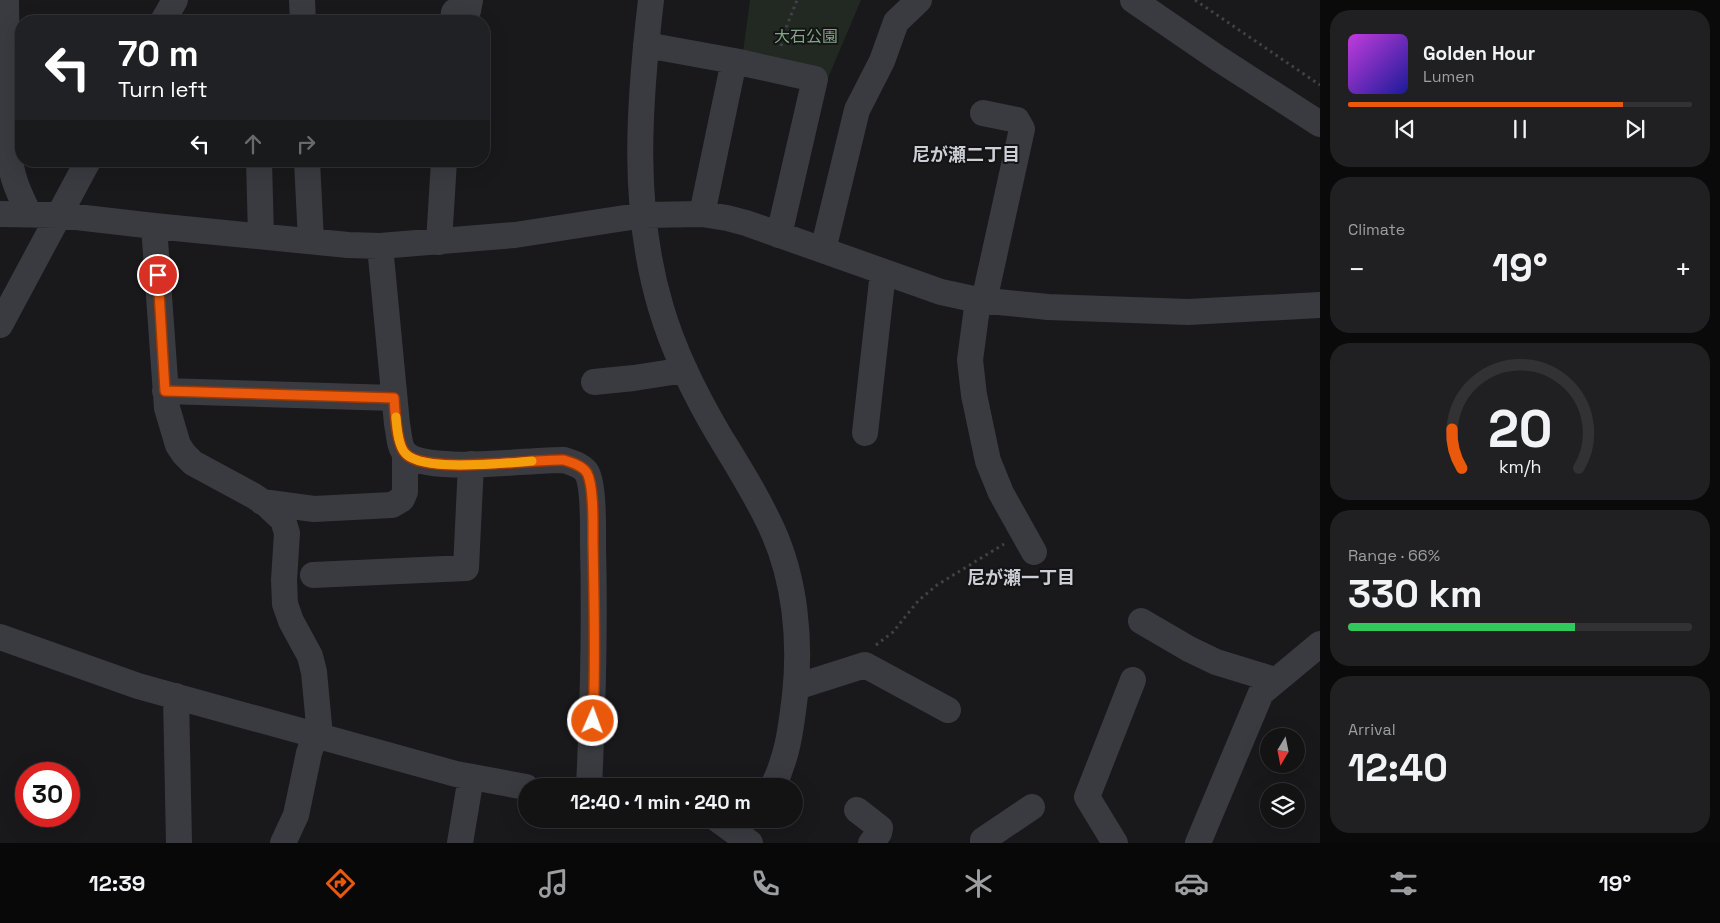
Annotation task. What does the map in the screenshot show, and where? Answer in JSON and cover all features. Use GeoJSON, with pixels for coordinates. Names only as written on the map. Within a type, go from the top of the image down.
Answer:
{"type":"FeatureCollection","features":[{"type":"Feature","properties":{"kind":"street"},"geometry":{"type":"LineString","coordinates":[[6,0],[10,168],[14,184],[29,214]]}},
{"type":"Feature","properties":{"kind":"street"},"geometry":{"type":"LineString","coordinates":[[166,15],[174,0]]}},
{"type":"Feature","properties":{"kind":"street"},"geometry":{"type":"LineString","coordinates":[[302,0],[303,15]]}},
{"type":"Feature","properties":{"kind":"street"},"geometry":{"type":"LineString","coordinates":[[454,15],[454,12],[468,12],[470,0]]}},
{"type":"Feature","properties":{"kind":"street"},"geometry":{"type":"LineString","coordinates":[[651,0],[646,45],[640,149],[644,215],[650,264],[656,291],[668,328],[686,370],[709,417],[772,529],[782,554],[792,594],[796,625],[796,688],[786,757],[776,778]]}},
{"type":"Feature","properties":{"kind":"street"},"geometry":{"type":"LineString","coordinates":[[823,250],[857,110],[882,61],[896,22],[919,0]]}},
{"type":"Feature","properties":{"kind":"street"},"geometry":{"type":"LineString","coordinates":[[1132,0],[1320,124]]}},
{"type":"Feature","properties":{"kind":"street"},"geometry":{"type":"LineString","coordinates":[[646,45],[814,79],[779,234]]}},
{"type":"Feature","properties":{"kind":"street"},"geometry":{"type":"LineString","coordinates":[[702,214],[734,62]]}},
{"type":"Feature","properties":{"kind":"street"},"geometry":{"type":"LineString","coordinates":[[983,113],[1018,120],[1022,129],[981,300],[970,360],[974,395],[988,461],[1001,493],[1029,542]]}},
{"type":"Feature","properties":{"kind":"street"},"geometry":{"type":"LineString","coordinates":[[0,325],[85,167]]}},
{"type":"Feature","properties":{"kind":"street"},"geometry":{"type":"LineString","coordinates":[[259,167],[261,236]]}},
{"type":"Feature","properties":{"kind":"street"},"geometry":{"type":"LineString","coordinates":[[307,167],[311,241]]}},
{"type":"Feature","properties":{"kind":"street"},"geometry":{"type":"LineString","coordinates":[[439,242],[444,167]]}},
{"type":"Feature","properties":{"kind":"street"},"geometry":{"type":"LineString","coordinates":[[0,214],[59,215],[154,226],[380,246],[515,235],[644,215],[702,214],[737,220],[941,292],[981,300],[1048,306],[1188,312],[1320,305]]}},
{"type":"Feature","properties":{"kind":"street"},"geometry":{"type":"LineString","coordinates":[[154,226],[165,391],[172,429],[184,454],[203,470],[262,502],[279,516],[287,533],[284,580],[285,604],[312,665],[320,725],[309,753],[296,815],[283,843]]}},
{"type":"Feature","properties":{"kind":"street"},"geometry":{"type":"LineString","coordinates":[[380,246],[394,398],[402,450],[412,459],[428,463],[471,464],[564,460],[575,464],[587,474],[590,482],[592,518],[595,632],[594,705],[589,778]]}},
{"type":"Feature","properties":{"kind":"street"},"geometry":{"type":"LineString","coordinates":[[866,433],[883,272]]}},
{"type":"Feature","properties":{"kind":"street"},"geometry":{"type":"LineString","coordinates":[[594,382],[686,370]]}},
{"type":"Feature","properties":{"kind":"street"},"geometry":{"type":"LineString","coordinates":[[165,391],[394,398]]}},
{"type":"Feature","properties":{"kind":"street"},"geometry":{"type":"LineString","coordinates":[[262,502],[314,509],[392,505],[402,499],[405,492],[406,454]]}},
{"type":"Feature","properties":{"kind":"street"},"geometry":{"type":"LineString","coordinates":[[313,575],[466,568],[471,464]]}},
{"type":"Feature","properties":{"kind":"street"},"geometry":{"type":"LineString","coordinates":[[1141,621],[1189,649],[1216,662],[1275,680]]}},
{"type":"Feature","properties":{"kind":"street"},"geometry":{"type":"LineString","coordinates":[[0,637],[138,686],[471,777],[518,786]]}},
{"type":"Feature","properties":{"kind":"street"},"geometry":{"type":"LineString","coordinates":[[1198,843],[1261,693],[1320,644]]}},
{"type":"Feature","properties":{"kind":"street"},"geometry":{"type":"LineString","coordinates":[[796,688],[865,665],[948,710]]}},
{"type":"Feature","properties":{"kind":"street"},"geometry":{"type":"LineString","coordinates":[[1115,843],[1086,797],[1133,680]]}},
{"type":"Feature","properties":{"kind":"street"},"geometry":{"type":"LineString","coordinates":[[176,696],[179,843]]}},
{"type":"Feature","properties":{"kind":"street"},"geometry":{"type":"LineString","coordinates":[[460,843],[471,777]]}},
{"type":"Feature","properties":{"kind":"street"},"geometry":{"type":"LineString","coordinates":[[983,843],[983,840],[1032,806]]}},
{"type":"Feature","properties":{"kind":"street"},"geometry":{"type":"LineString","coordinates":[[858,810],[880,828],[871,843]]}},
{"type":"Feature","properties":{"kind":"path"},"geometry":{"type":"LineString","coordinates":[[780,52],[784,33],[797,0]]}},
{"type":"Feature","properties":{"kind":"path"},"geometry":{"type":"LineString","coordinates":[[1195,0],[1320,85]]}},
{"type":"Feature","properties":{"kind":"path"},"geometry":{"type":"LineString","coordinates":[[855,668],[859,657],[893,632],[918,601],[937,585],[1029,542]]}},
{"type":"Feature","properties":{"kind":"green space","name":"大石公園"},"geometry":{"type":"Polygon","coordinates":[[[750,0],[861,0],[828,78],[742,60],[750,0]]]}},
{"type":"Feature","properties":{"kind":"slow traffic"},"geometry":{"type":"LineString","coordinates":[[396,417],[402,450],[412,459],[419,462],[488,464],[532,461]]}},
{"type":"Feature","properties":{"kind":"district","name":"尼が瀬二丁目"},"geometry":{"type":"Point","coordinates":[966,154]}},
{"type":"Feature","properties":{"kind":"district","name":"尼が瀬一丁目"},"geometry":{"type":"Point","coordinates":[1021,577]}},
{"type":"Feature","properties":{"kind":"route"},"geometry":{"type":"LineString","coordinates":[[158,275],[165,391],[394,398],[402,450],[412,459],[419,462],[488,464],[564,460],[584,469],[590,482],[592,518],[595,632],[593,721]]}}]}
